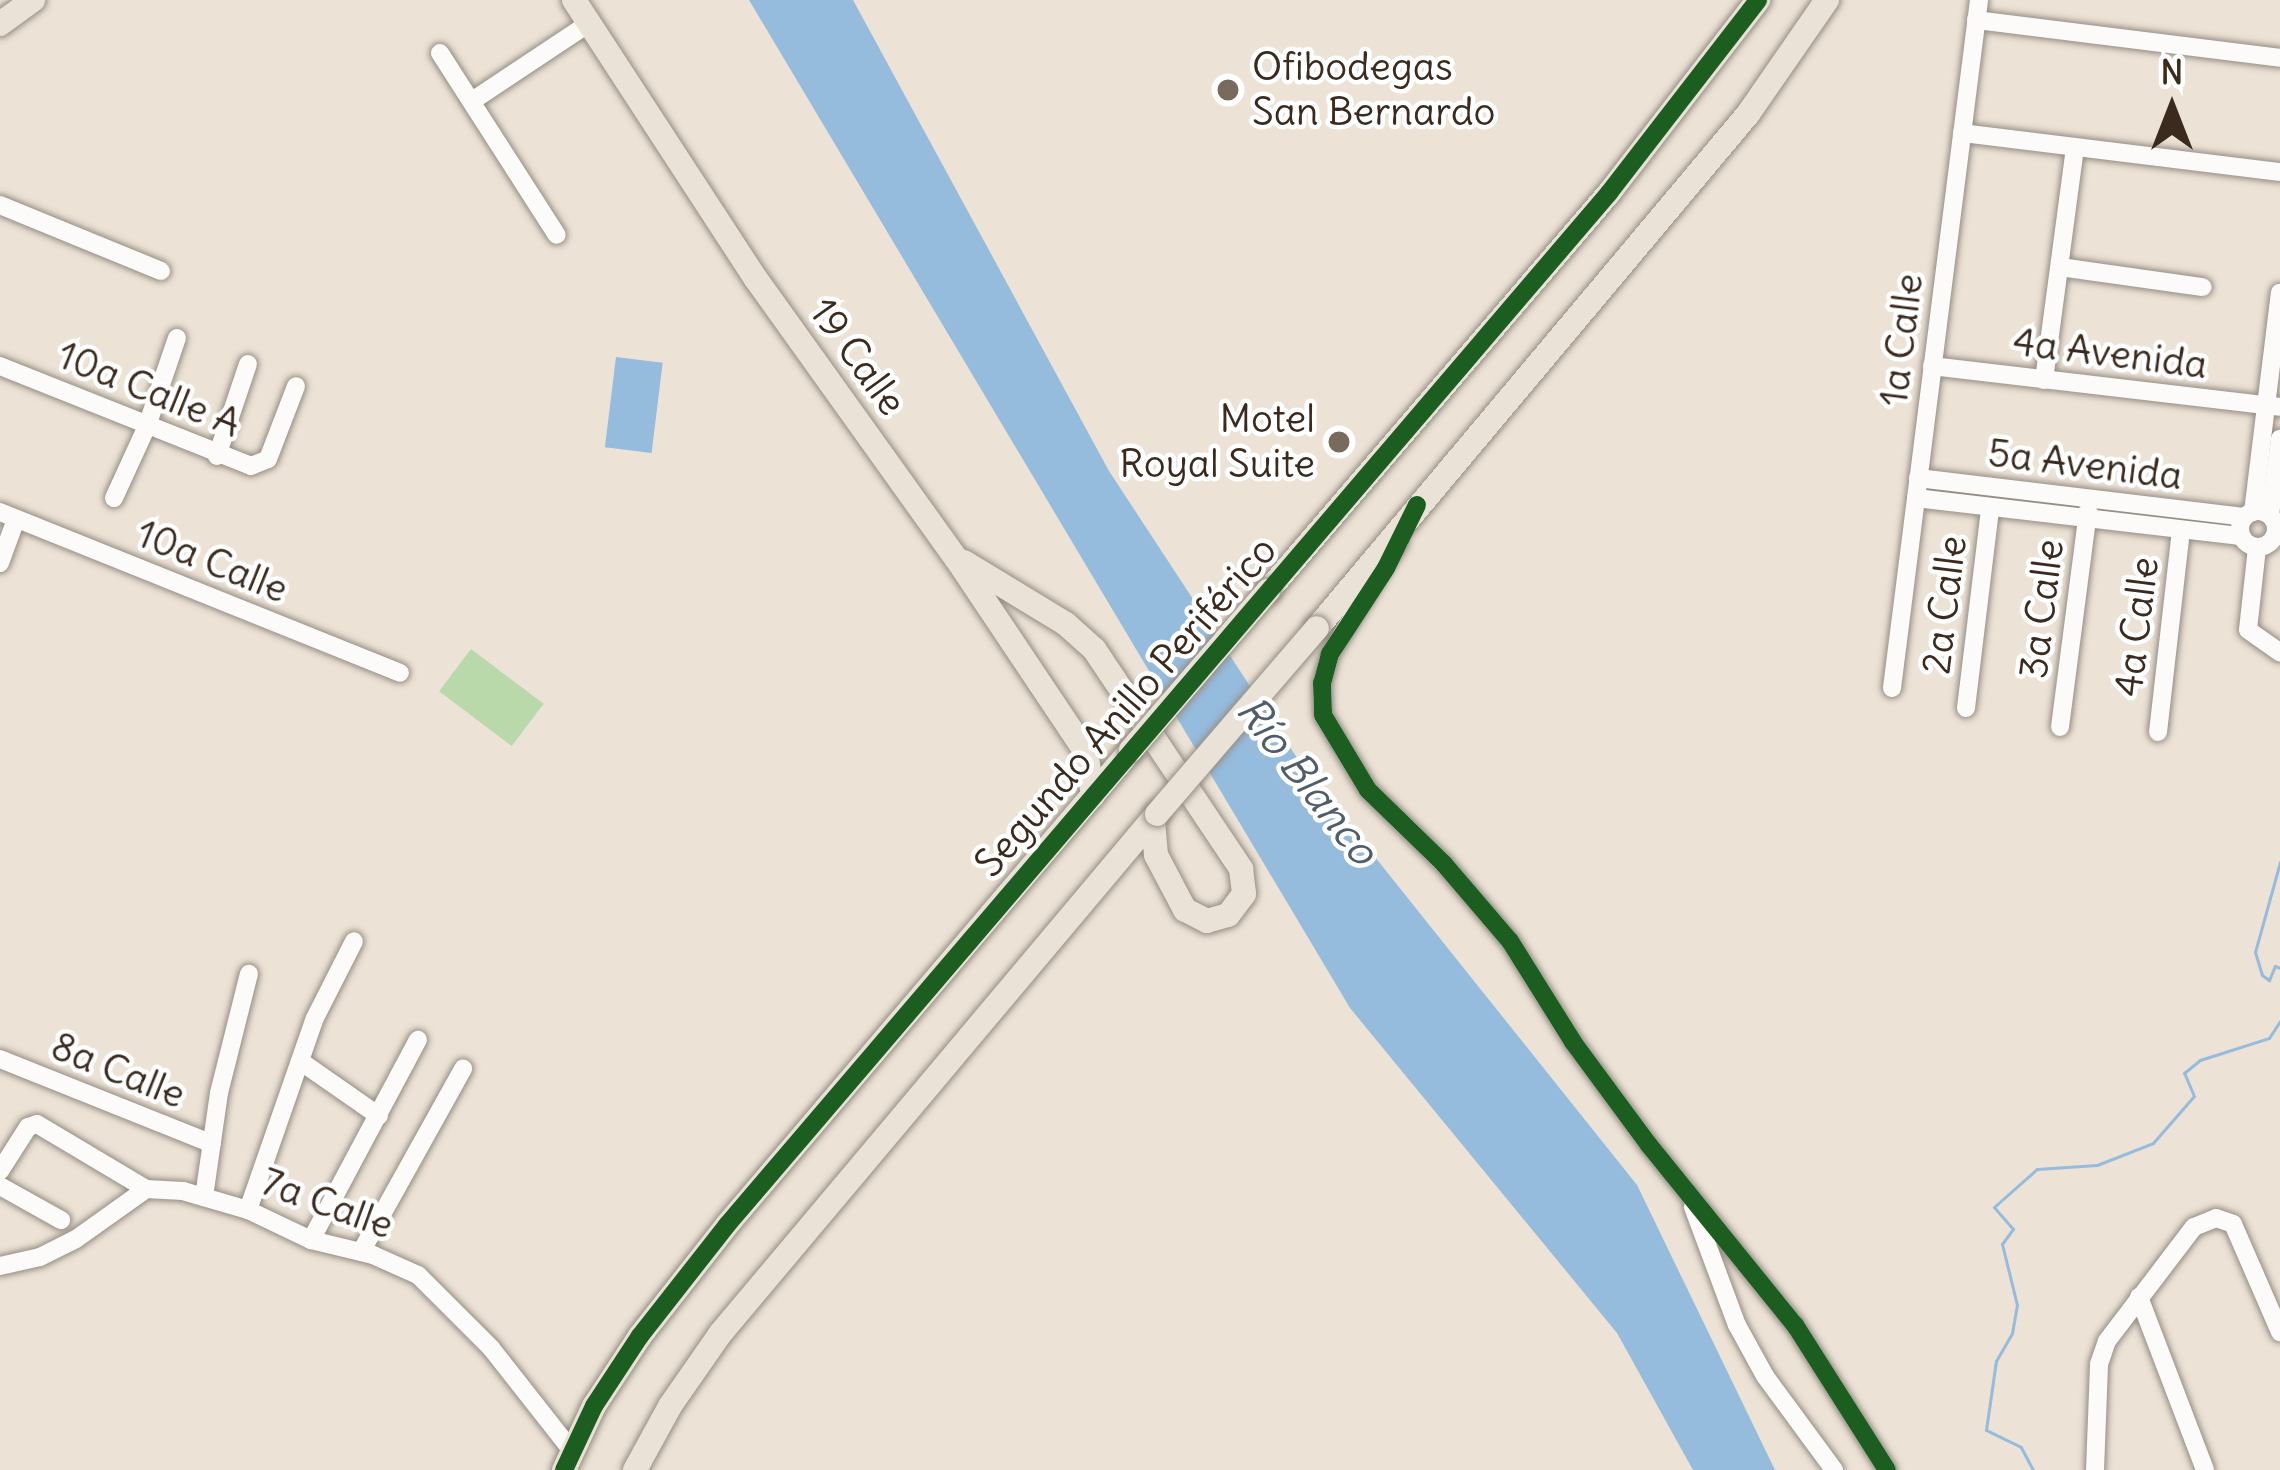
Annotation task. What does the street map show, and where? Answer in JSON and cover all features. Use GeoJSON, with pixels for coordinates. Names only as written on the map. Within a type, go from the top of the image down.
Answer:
{"type":"FeatureCollection","features":[{"type":"Feature","properties":{"kind":"main road"},"geometry":{"type":"LineString","coordinates":[[0,24],[33,0]]}},
{"type":"Feature","properties":{"kind":"main road","name":"19 Calle"},"geometry":{"type":"LineString","coordinates":[[574,0],[756,279],[956,558],[1087,752],[1093,795]]}},
{"type":"Feature","properties":{"kind":"main road","name":"Segundo Anillo Periférico"},"geometry":{"type":"LineString","coordinates":[[568,1460],[640,1336],[728,1225],[1609,193],[1758,0]]}},
{"type":"Feature","properties":{"kind":"main road"},"geometry":{"type":"LineString","coordinates":[[635,1470],[670,1406],[720,1334],[1748,115],[1827,0]]}},
{"type":"Feature","properties":{"kind":"main road"},"geometry":{"type":"LineString","coordinates":[[956,558],[1083,636],[1198,800],[1245,881],[1238,906],[1208,921],[1186,910],[1168,883],[1153,845],[1155,817]]}},
{"type":"Feature","properties":{"kind":"main road"},"geometry":{"type":"LineString","coordinates":[[1087,752],[1128,753]]}},
{"type":"Feature","properties":{"kind":"main road"},"geometry":{"type":"LineString","coordinates":[[1091,895],[1132,872],[1152,874],[1168,883]]}},
{"type":"Feature","properties":{"kind":"street"},"geometry":{"type":"LineString","coordinates":[[1977,10],[2280,58]]}},
{"type":"Feature","properties":{"kind":"street","name":"1a Calle"},"geometry":{"type":"LineString","coordinates":[[1892,688],[1977,10]]}},
{"type":"Feature","properties":{"kind":"street"},"geometry":{"type":"LineString","coordinates":[[472,101],[588,24]]}},
{"type":"Feature","properties":{"kind":"street"},"geometry":{"type":"LineString","coordinates":[[440,53],[557,235]]}},
{"type":"Feature","properties":{"kind":"street"},"geometry":{"type":"LineString","coordinates":[[1962,133],[2280,172]]}},
{"type":"Feature","properties":{"kind":"street"},"geometry":{"type":"LineString","coordinates":[[2044,380],[2075,149]]}},
{"type":"Feature","properties":{"kind":"street"},"geometry":{"type":"LineString","coordinates":[[0,205],[161,271]]}},
{"type":"Feature","properties":{"kind":"street"},"geometry":{"type":"LineString","coordinates":[[2060,267],[2204,287]]}},
{"type":"Feature","properties":{"kind":"street"},"geometry":{"type":"LineString","coordinates":[[2263,529],[2280,294]]}},
{"type":"Feature","properties":{"kind":"street"},"geometry":{"type":"LineString","coordinates":[[114,498],[147,426],[177,338]]}},
{"type":"Feature","properties":{"kind":"street"},"geometry":{"type":"LineString","coordinates":[[217,456],[248,364]]}},
{"type":"Feature","properties":{"kind":"street","name":"10a Calle A"},"geometry":{"type":"LineString","coordinates":[[0,366],[251,466],[268,460],[296,386]]}},
{"type":"Feature","properties":{"kind":"street","name":"4a Avenida"},"geometry":{"type":"LineString","coordinates":[[1932,366],[2273,406]]}},
{"type":"Feature","properties":{"kind":"street"},"geometry":{"type":"LineString","coordinates":[[2271,648],[2248,630],[2280,439]]}},
{"type":"Feature","properties":{"kind":"street","name":"5a Avenida"},"geometry":{"type":"LineString","coordinates":[[1917,488],[1990,509],[2088,510],[2181,530],[2263,529]]}},
{"type":"Feature","properties":{"kind":"street","name":"5a Avenida"},"geometry":{"type":"LineString","coordinates":[[1917,488],[2263,529]]}},
{"type":"Feature","properties":{"kind":"street"},"geometry":{"type":"LineString","coordinates":[[1417,505],[1386,568],[1330,653],[1322,683],[1322,715],[1368,790],[1444,864],[1510,940],[1573,1042],[1795,1324],[1887,1470]]}},
{"type":"Feature","properties":{"kind":"street","name":"2a Calle"},"geometry":{"type":"LineString","coordinates":[[1966,708],[1990,509]]}},
{"type":"Feature","properties":{"kind":"street","name":"3a Calle"},"geometry":{"type":"LineString","coordinates":[[2060,728],[2088,510]]}},
{"type":"Feature","properties":{"kind":"street"},"geometry":{"type":"LineString","coordinates":[[0,563],[8,516]]}},
{"type":"Feature","properties":{"kind":"street","name":"10a Calle"},"geometry":{"type":"LineString","coordinates":[[8,516],[400,673]]}},
{"type":"Feature","properties":{"kind":"street","name":"4a Calle"},"geometry":{"type":"LineString","coordinates":[[2158,732],[2181,530]]}},
{"type":"Feature","properties":{"kind":"street"},"geometry":{"type":"LineString","coordinates":[[251,1201],[300,1061],[354,941]]}},
{"type":"Feature","properties":{"kind":"street"},"geometry":{"type":"LineString","coordinates":[[204,1197],[219,1094],[249,974]]}},
{"type":"Feature","properties":{"kind":"street"},"geometry":{"type":"LineString","coordinates":[[315,1232],[418,1040]]}},
{"type":"Feature","properties":{"kind":"street","name":"8a Calle"},"geometry":{"type":"LineString","coordinates":[[0,1059],[212,1144]]}},
{"type":"Feature","properties":{"kind":"street"},"geometry":{"type":"LineString","coordinates":[[300,1061],[379,1116]]}},
{"type":"Feature","properties":{"kind":"street"},"geometry":{"type":"LineString","coordinates":[[365,1246],[463,1069]]}},
{"type":"Feature","properties":{"kind":"street"},"geometry":{"type":"LineString","coordinates":[[0,1172],[28,1126],[37,1124],[146,1190],[76,1239],[40,1257],[0,1267]]}},
{"type":"Feature","properties":{"kind":"street"},"geometry":{"type":"LineString","coordinates":[[0,1186],[62,1220]]}},
{"type":"Feature","properties":{"kind":"street","name":"7a Calle"},"geometry":{"type":"LineString","coordinates":[[146,1190],[167,1188],[251,1201],[315,1232],[365,1246],[406,1268],[490,1348],[568,1460]]}},
{"type":"Feature","properties":{"kind":"street"},"geometry":{"type":"LineString","coordinates":[[1686,1189],[1746,1342],[1834,1470]]}},
{"type":"Feature","properties":{"kind":"street"},"geometry":{"type":"LineString","coordinates":[[2095,1470],[2099,1364],[2107,1341],[2194,1227],[2225,1219],[2242,1242],[2280,1332]]}},
{"type":"Feature","properties":{"kind":"street"},"geometry":{"type":"LineString","coordinates":[[2139,1297],[2205,1470]]}},
{"type":"Feature","properties":{"kind":"green space"},"geometry":{"type":"Polygon","coordinates":[[[471,649],[544,704],[512,746],[439,691],[471,649]]]}},
{"type":"Feature","properties":{"kind":"water","name":"Río Blanco"},"geometry":{"type":"Polygon","coordinates":[[[749,0],[853,0],[1109,471],[1303,767],[1637,1185],[1775,1470],[1693,1470],[1617,1333],[1350,1008],[749,0]]]}},
{"type":"Feature","properties":{"kind":"water"},"geometry":{"type":"Polygon","coordinates":[[[616,357],[663,363],[652,453],[605,447],[616,357]]]}},
{"type":"Feature","properties":{"kind":"waterway"},"geometry":{"type":"LineString","coordinates":[[2280,862],[2255,952],[2262,975],[2269,980],[2275,966],[2280,968]]}},
{"type":"Feature","properties":{"kind":"waterway"},"geometry":{"type":"LineString","coordinates":[[2033,1470],[2021,1447],[1986,1430],[1996,1361],[2012,1333],[2017,1305],[2002,1244],[2013,1229],[1994,1207],[2037,1169],[2097,1165],[2153,1143],[2194,1096],[2184,1073],[2200,1060],[2269,1038],[2280,1021]]}},
{"type":"Feature","properties":{"kind":"cycle path"},"geometry":{"type":"LineString","coordinates":[[564,1470],[594,1406],[640,1336],[727,1225],[1609,193],[1758,0]]}},
{"type":"Feature","properties":{"kind":"cycle path"},"geometry":{"type":"LineString","coordinates":[[1417,505],[1386,568],[1330,654],[1322,683],[1323,715],[1368,790],[1444,864],[1510,941],[1573,1042],[1649,1145],[1795,1325],[1887,1470]]}},
{"type":"Feature","properties":{"kind":"place","name":"Ofibodegas San Bernardo"},"geometry":{"type":"Point","coordinates":[1228,90]}},
{"type":"Feature","properties":{"kind":"place","name":"Motel Royal Suite"},"geometry":{"type":"Point","coordinates":[1339,442]}}]}
